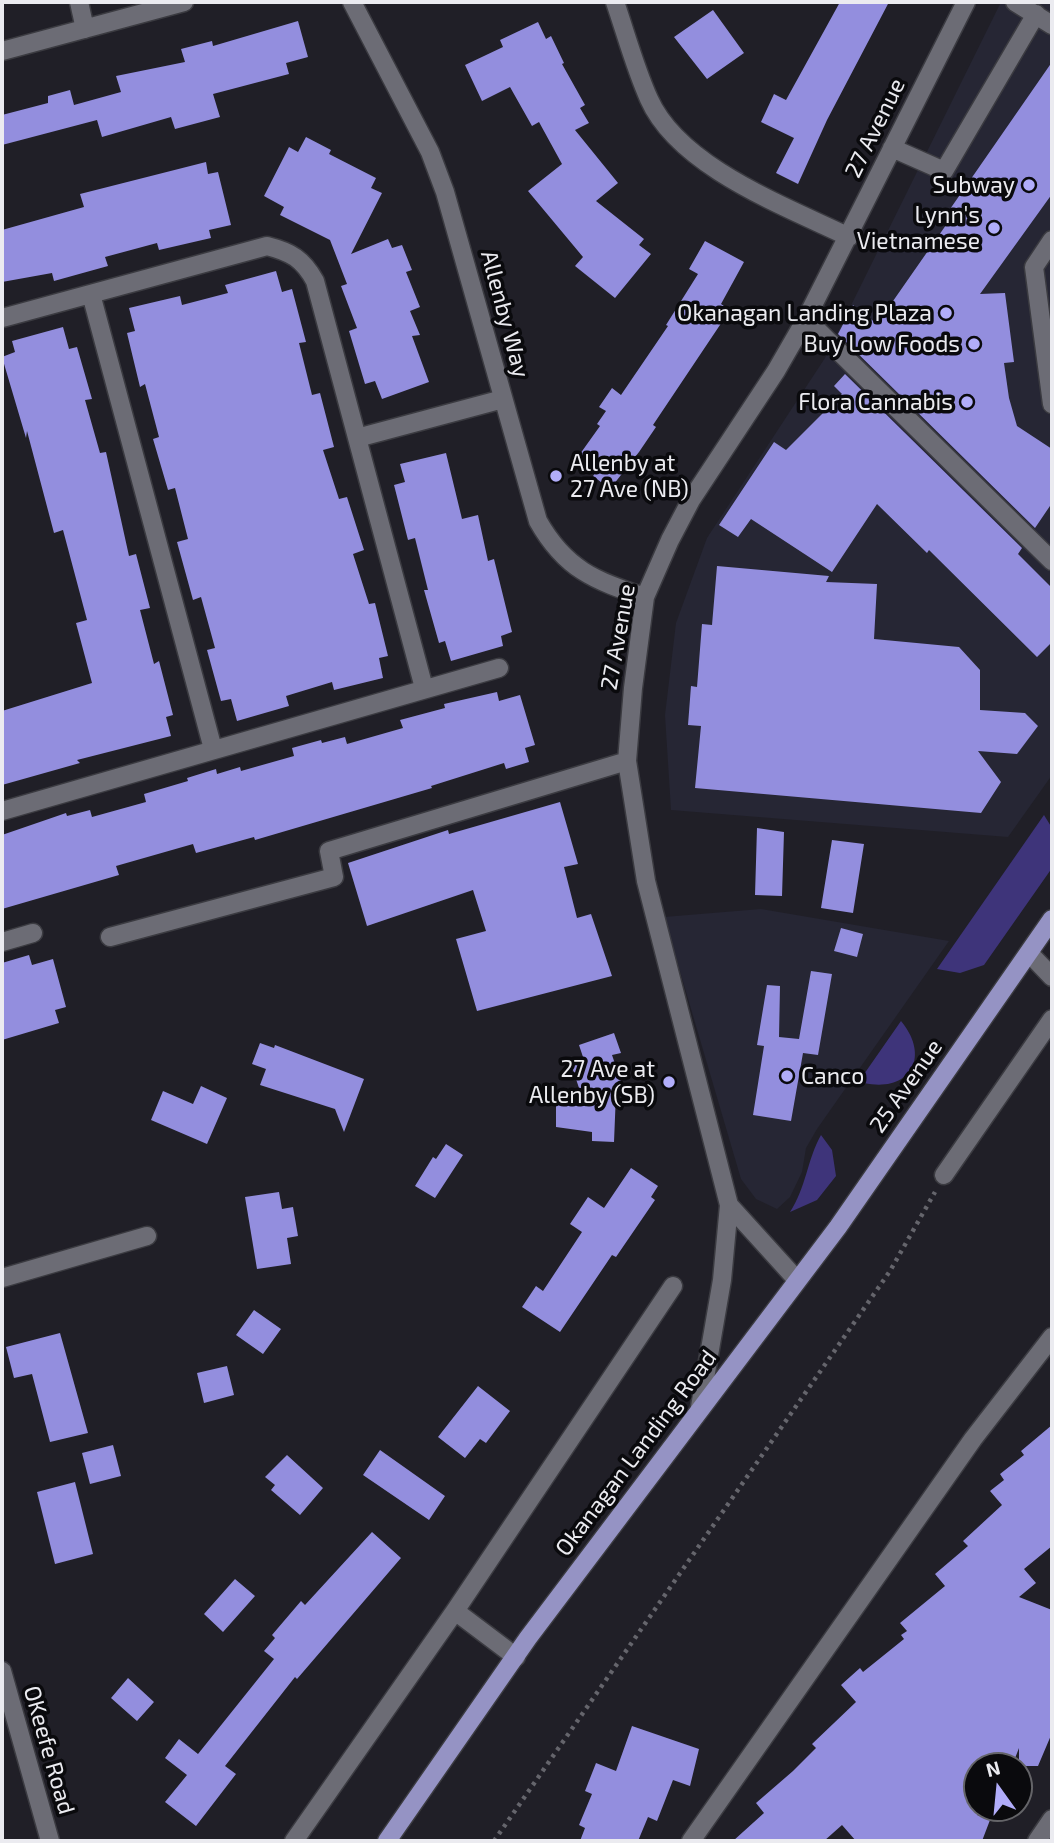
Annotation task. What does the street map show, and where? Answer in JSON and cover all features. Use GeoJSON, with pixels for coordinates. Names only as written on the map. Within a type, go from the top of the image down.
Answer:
{"type":"FeatureCollection","features":[{"type":"Feature","properties":{"kind":"main road","name":"25 Avenue"},"geometry":{"type":"LineString","coordinates":[[797,1280],[838,1227],[1052,919]]}},
{"type":"Feature","properties":{"kind":"main road","name":"Okanagan Landing Road"},"geometry":{"type":"LineString","coordinates":[[387,1841],[516,1657],[797,1280]]}},
{"type":"Feature","properties":{"kind":"street"},"geometry":{"type":"LineString","coordinates":[[79,2],[85,29]]}},
{"type":"Feature","properties":{"kind":"street"},"geometry":{"type":"LineString","coordinates":[[2,51],[184,2]]}},
{"type":"Feature","properties":{"kind":"street","name":"Allenby Way"},"geometry":{"type":"LineString","coordinates":[[352,2],[433,162],[460,240],[538,521],[566,561],[605,584],[645,597]]}},
{"type":"Feature","properties":{"kind":"street"},"geometry":{"type":"LineString","coordinates":[[615,2],[649,101],[682,144],[737,183],[849,237]]}},
{"type":"Feature","properties":{"kind":"street","name":"27 Avenue"},"geometry":{"type":"LineString","coordinates":[[797,1280],[729,1205],[646,881],[627,761],[645,597],[691,499],[776,371],[806,319],[966,2]]}},
{"type":"Feature","properties":{"kind":"street"},"geometry":{"type":"LineString","coordinates":[[1016,2],[1052,24]]}},
{"type":"Feature","properties":{"kind":"street"},"geometry":{"type":"LineString","coordinates":[[892,148],[944,171],[1036,14]]}},
{"type":"Feature","properties":{"kind":"street"},"geometry":{"type":"LineString","coordinates":[[1052,240],[1034,267],[1052,404]]}},
{"type":"Feature","properties":{"kind":"street"},"geometry":{"type":"LineString","coordinates":[[2,318],[267,246],[296,256],[315,281],[424,688]]}},
{"type":"Feature","properties":{"kind":"street"},"geometry":{"type":"LineString","coordinates":[[91,294],[213,749]]}},
{"type":"Feature","properties":{"kind":"street"},"geometry":{"type":"LineString","coordinates":[[806,319],[1052,561]]}},
{"type":"Feature","properties":{"kind":"street"},"geometry":{"type":"LineString","coordinates":[[357,438],[503,399]]}},
{"type":"Feature","properties":{"kind":"street"},"geometry":{"type":"LineString","coordinates":[[2,811],[499,668]]}},
{"type":"Feature","properties":{"kind":"street"},"geometry":{"type":"LineString","coordinates":[[110,937],[334,877],[328,850],[627,761]]}},
{"type":"Feature","properties":{"kind":"street"},"geometry":{"type":"LineString","coordinates":[[2,942],[33,933]]}},
{"type":"Feature","properties":{"kind":"street"},"geometry":{"type":"LineString","coordinates":[[1028,953],[1052,977]]}},
{"type":"Feature","properties":{"kind":"street"},"geometry":{"type":"LineString","coordinates":[[943,1175],[1052,1019]]}},
{"type":"Feature","properties":{"kind":"street"},"geometry":{"type":"LineString","coordinates":[[700,1407],[722,1280],[729,1205]]}},
{"type":"Feature","properties":{"kind":"street"},"geometry":{"type":"LineString","coordinates":[[2,1279],[147,1236]]}},
{"type":"Feature","properties":{"kind":"street"},"geometry":{"type":"LineString","coordinates":[[294,1841],[455,1611],[673,1286]]}},
{"type":"Feature","properties":{"kind":"street"},"geometry":{"type":"LineString","coordinates":[[691,1841],[973,1439],[1052,1338]]}},
{"type":"Feature","properties":{"kind":"street"},"geometry":{"type":"LineString","coordinates":[[455,1611],[516,1657]]}},
{"type":"Feature","properties":{"kind":"street","name":"OKeefe Road"},"geometry":{"type":"LineString","coordinates":[[2,1671],[50,1841]]}},
{"type":"Feature","properties":{"kind":"street"},"geometry":{"type":"LineString","coordinates":[[1037,1841],[1052,1819]]}},
{"type":"Feature","properties":{"kind":"path"},"geometry":{"type":"LineString","coordinates":[[494,1841],[890,1271],[943,1175]]}},
{"type":"Feature","properties":{"kind":"shaded area"},"geometry":{"type":"Polygon","coordinates":[[[1001,2],[1052,2],[1052,775],[1008,837],[671,810],[665,715],[676,623],[707,538],[825,358],[1001,2]]]}},
{"type":"Feature","properties":{"kind":"shaded area"},"geometry":{"type":"Polygon","coordinates":[[[1044,815],[1052,828],[1052,868],[984,965],[960,973],[937,969],[1044,815]]]}},
{"type":"Feature","properties":{"kind":"shaded area"},"geometry":{"type":"Polygon","coordinates":[[[761,909],[949,941],[817,1129],[806,1148],[802,1172],[790,1197],[777,1209],[756,1199],[741,1179],[664,917],[761,909]]]}},
{"type":"Feature","properties":{"kind":"shaded area"},"geometry":{"type":"Polygon","coordinates":[[[901,1021],[910,1034],[914,1047],[915,1059],[911,1069],[893,1083],[864,1083],[862,1077],[901,1021]]]}},
{"type":"Feature","properties":{"kind":"shaded area"},"geometry":{"type":"Polygon","coordinates":[[[821,1135],[832,1150],[836,1176],[817,1200],[790,1212],[800,1193],[821,1135]]]}},
{"type":"Feature","properties":{"kind":"building"},"geometry":{"type":"Polygon","coordinates":[[[840,2],[889,2],[827,120],[798,184],[776,173],[794,138],[761,122],[774,94],[786,100],[840,2]]]}},
{"type":"Feature","properties":{"kind":"building"},"geometry":{"type":"Polygon","coordinates":[[[713,10],[744,53],[707,79],[674,37],[713,10]]]}},
{"type":"Feature","properties":{"kind":"building"},"geometry":{"type":"Polygon","coordinates":[[[298,21],[308,57],[286,63],[289,74],[213,94],[220,117],[175,129],[171,117],[102,137],[97,120],[2,145],[2,115],[48,103],[48,96],[70,90],[74,105],[121,92],[116,76],[185,62],[181,49],[212,41],[213,46],[298,21]]]}},
{"type":"Feature","properties":{"kind":"building"},"geometry":{"type":"Polygon","coordinates":[[[538,22],[546,39],[551,36],[564,63],[562,64],[585,105],[580,108],[589,123],[575,130],[618,183],[596,201],[644,239],[639,245],[651,254],[615,298],[575,266],[583,257],[528,191],[562,164],[539,122],[532,126],[510,87],[482,101],[465,65],[503,47],[500,40],[538,22]]]}},
{"type":"Feature","properties":{"kind":"building"},"geometry":{"type":"Polygon","coordinates":[[[1052,62],[1052,194],[980,294],[1005,293],[1014,362],[1004,363],[1009,398],[1017,426],[1052,449],[1052,503],[1035,528],[838,334],[853,305],[877,324],[953,215],[948,212],[1052,62]]]}},
{"type":"Feature","properties":{"kind":"building"},"geometry":{"type":"Polygon","coordinates":[[[306,137],[331,150],[329,154],[376,178],[371,188],[382,193],[351,254],[388,239],[392,248],[402,245],[412,270],[406,272],[420,307],[410,311],[420,335],[412,336],[429,382],[382,399],[375,381],[365,384],[349,331],[357,328],[341,286],[347,284],[330,240],[280,215],[284,207],[264,196],[289,147],[298,152],[306,137]]]}},
{"type":"Feature","properties":{"kind":"building"},"geometry":{"type":"Polygon","coordinates":[[[206,162],[208,174],[218,172],[231,225],[209,230],[211,238],[159,250],[157,243],[105,257],[108,266],[54,281],[52,273],[2,282],[2,230],[84,207],[80,194],[206,162]]]}},
{"type":"Feature","properties":{"kind":"building"},"geometry":{"type":"Polygon","coordinates":[[[705,241],[744,262],[721,304],[730,310],[653,425],[656,427],[610,489],[593,476],[599,468],[580,454],[600,426],[597,424],[606,411],[599,407],[612,388],[621,395],[668,326],[666,325],[698,274],[689,269],[705,241]]]}},
{"type":"Feature","properties":{"kind":"building"},"geometry":{"type":"Polygon","coordinates":[[[276,271],[282,292],[292,289],[306,342],[299,343],[312,395],[320,393],[334,447],[323,450],[339,499],[347,497],[364,550],[353,554],[369,604],[375,603],[388,656],[379,658],[383,678],[334,690],[332,682],[286,696],[289,706],[237,721],[231,699],[221,701],[207,650],[215,648],[201,597],[193,600],[177,542],[188,539],[175,488],[168,490],[153,439],[159,437],[145,384],[140,387],[127,333],[135,331],[129,308],[180,296],[182,305],[228,293],[225,285],[276,271]]]}},
{"type":"Feature","properties":{"kind":"building"},"geometry":{"type":"Polygon","coordinates":[[[63,327],[69,349],[77,347],[92,399],[85,400],[100,453],[106,452],[129,556],[136,554],[150,608],[140,610],[154,664],[159,661],[173,715],[166,717],[171,736],[77,760],[80,763],[2,785],[2,711],[92,683],[76,623],[87,620],[63,530],[54,533],[27,431],[26,438],[2,357],[15,352],[12,341],[63,327]]]}},
{"type":"Feature","properties":{"kind":"building"},"geometry":{"type":"Polygon","coordinates":[[[845,374],[1022,548],[1018,554],[1052,588],[1052,642],[1037,657],[929,550],[927,553],[877,504],[832,572],[751,519],[738,537],[719,525],[774,442],[786,450],[842,394],[834,386],[845,374]]]}},
{"type":"Feature","properties":{"kind":"building"},"geometry":{"type":"Polygon","coordinates":[[[446,453],[462,519],[478,515],[488,561],[494,559],[512,632],[501,636],[503,646],[451,661],[445,641],[439,643],[424,590],[428,590],[415,538],[408,540],[394,485],[405,482],[400,464],[446,453]]]}},
{"type":"Feature","properties":{"kind":"building"},"geometry":{"type":"Polygon","coordinates":[[[717,566],[829,576],[826,582],[877,584],[874,639],[959,647],[980,670],[980,710],[1025,713],[1038,726],[1017,754],[978,751],[1001,782],[981,813],[695,788],[701,726],[688,725],[691,686],[697,687],[702,624],[712,625],[717,566]]]}},
{"type":"Feature","properties":{"kind":"building"},"geometry":{"type":"Polygon","coordinates":[[[497,692],[499,701],[520,695],[535,745],[525,748],[529,762],[506,769],[504,763],[431,786],[432,788],[255,840],[254,837],[196,853],[193,844],[116,866],[119,875],[2,909],[2,835],[66,813],[67,816],[90,810],[92,817],[146,802],[144,794],[188,781],[187,778],[216,769],[217,774],[240,767],[241,771],[294,756],[292,748],[321,740],[322,743],[345,737],[347,744],[403,728],[400,720],[445,708],[444,704],[497,692]]]}},
{"type":"Feature","properties":{"kind":"building"},"geometry":{"type":"Polygon","coordinates":[[[560,802],[578,864],[564,867],[577,918],[591,914],[612,976],[477,1011],[456,939],[486,931],[473,890],[367,926],[348,863],[448,830],[449,834],[560,802]]]}},
{"type":"Feature","properties":{"kind":"building"},"geometry":{"type":"Polygon","coordinates":[[[757,828],[784,832],[782,896],[755,895],[757,828]]]}},
{"type":"Feature","properties":{"kind":"building"},"geometry":{"type":"Polygon","coordinates":[[[832,840],[864,844],[853,913],[821,908],[832,840]]]}},
{"type":"Feature","properties":{"kind":"building"},"geometry":{"type":"Polygon","coordinates":[[[841,928],[863,934],[857,957],[834,951],[841,928]]]}},
{"type":"Feature","properties":{"kind":"building"},"geometry":{"type":"Polygon","coordinates":[[[29,955],[32,965],[53,959],[66,1007],[55,1010],[59,1023],[2,1040],[2,963],[29,955]]]}},
{"type":"Feature","properties":{"kind":"building"},"geometry":{"type":"Polygon","coordinates":[[[811,971],[832,974],[818,1055],[803,1053],[791,1121],[753,1115],[764,1046],[757,1045],[767,985],[780,986],[779,1037],[799,1039],[811,971]]]}},
{"type":"Feature","properties":{"kind":"building"},"geometry":{"type":"Polygon","coordinates":[[[614,1033],[621,1053],[612,1055],[624,1090],[616,1093],[614,1142],[592,1141],[592,1132],[556,1127],[556,1105],[585,1106],[571,1064],[584,1060],[579,1045],[614,1033]]]}},
{"type":"Feature","properties":{"kind":"building"},"geometry":{"type":"Polygon","coordinates":[[[260,1043],[274,1048],[275,1045],[364,1079],[344,1132],[335,1109],[260,1085],[266,1069],[252,1064],[260,1043]]]}},
{"type":"Feature","properties":{"kind":"building"},"geometry":{"type":"Polygon","coordinates":[[[201,1086],[227,1098],[207,1144],[151,1120],[163,1091],[193,1104],[201,1086]]]}},
{"type":"Feature","properties":{"kind":"building"},"geometry":{"type":"Polygon","coordinates":[[[446,1144],[463,1155],[435,1198],[415,1186],[433,1157],[436,1159],[446,1144]]]}},
{"type":"Feature","properties":{"kind":"building"},"geometry":{"type":"Polygon","coordinates":[[[631,1168],[658,1186],[651,1197],[655,1200],[616,1257],[612,1255],[560,1332],[522,1307],[536,1286],[543,1291],[582,1232],[570,1224],[588,1197],[604,1208],[631,1168]]]}},
{"type":"Feature","properties":{"kind":"building"},"geometry":{"type":"Polygon","coordinates":[[[279,1192],[282,1209],[293,1207],[298,1236],[287,1238],[291,1264],[257,1269],[245,1197],[279,1192]]]}},
{"type":"Feature","properties":{"kind":"building"},"geometry":{"type":"Polygon","coordinates":[[[254,1310],[281,1329],[263,1354],[236,1335],[254,1310]]]}},
{"type":"Feature","properties":{"kind":"building"},"geometry":{"type":"Polygon","coordinates":[[[60,1333],[88,1433],[50,1442],[32,1374],[14,1378],[6,1347],[60,1333]]]}},
{"type":"Feature","properties":{"kind":"building"},"geometry":{"type":"Polygon","coordinates":[[[227,1366],[234,1395],[204,1403],[197,1373],[227,1366]]]}},
{"type":"Feature","properties":{"kind":"building"},"geometry":{"type":"Polygon","coordinates":[[[478,1386],[510,1411],[486,1443],[480,1439],[465,1458],[438,1437],[478,1386]]]}},
{"type":"Feature","properties":{"kind":"building"},"geometry":{"type":"Polygon","coordinates":[[[1052,1425],[1052,1546],[1024,1569],[1036,1583],[1019,1597],[1052,1610],[1052,1733],[1038,1766],[1033,1766],[1033,1752],[1019,1752],[1019,1748],[1017,1752],[963,1752],[963,1822],[989,1822],[982,1841],[856,1841],[842,1825],[824,1841],[733,1841],[764,1813],[756,1803],[816,1748],[812,1744],[856,1702],[841,1685],[860,1668],[863,1672],[904,1639],[901,1635],[907,1631],[900,1623],[945,1586],[935,1574],[968,1546],[963,1541],[1002,1505],[990,1491],[1004,1480],[1000,1474],[1024,1455],[1021,1451],[1052,1425]]]}},
{"type":"Feature","properties":{"kind":"building"},"geometry":{"type":"Polygon","coordinates":[[[113,1445],[121,1476],[90,1484],[82,1453],[113,1445]]]}},
{"type":"Feature","properties":{"kind":"building"},"geometry":{"type":"Polygon","coordinates":[[[380,1450],[445,1496],[429,1520],[363,1475],[380,1450]]]}},
{"type":"Feature","properties":{"kind":"building"},"geometry":{"type":"Polygon","coordinates":[[[287,1455],[323,1488],[300,1515],[271,1490],[275,1485],[265,1477],[287,1455]]]}},
{"type":"Feature","properties":{"kind":"building"},"geometry":{"type":"Polygon","coordinates":[[[75,1482],[93,1554],[55,1564],[37,1492],[75,1482]]]}},
{"type":"Feature","properties":{"kind":"building"},"geometry":{"type":"Polygon","coordinates":[[[372,1532],[401,1558],[297,1679],[295,1677],[225,1766],[236,1774],[196,1826],[165,1802],[187,1775],[165,1758],[179,1739],[198,1754],[274,1659],[264,1651],[275,1638],[272,1635],[301,1601],[305,1605],[372,1532]]]}},
{"type":"Feature","properties":{"kind":"building"},"geometry":{"type":"Polygon","coordinates":[[[235,1579],[255,1596],[223,1632],[204,1614],[235,1579]]]}},
{"type":"Feature","properties":{"kind":"building"},"geometry":{"type":"Polygon","coordinates":[[[128,1678],[154,1702],[137,1721],[111,1698],[128,1678]]]}},
{"type":"Feature","properties":{"kind":"building"},"geometry":{"type":"Polygon","coordinates":[[[632,1726],[699,1749],[690,1786],[673,1780],[657,1821],[648,1817],[638,1841],[580,1841],[585,1828],[579,1825],[592,1794],[585,1791],[596,1763],[616,1771],[632,1726]]]}},
{"type":"Feature","properties":{"kind":"place","name":"Subway"},"geometry":{"type":"Point","coordinates":[1029,185]}},
{"type":"Feature","properties":{"kind":"place","name":"Lynn's Vietnamese"},"geometry":{"type":"Point","coordinates":[994,228]}},
{"type":"Feature","properties":{"kind":"place","name":"Okanagan Landing Plaza"},"geometry":{"type":"Point","coordinates":[946,313]}},
{"type":"Feature","properties":{"kind":"place","name":"Buy Low Foods"},"geometry":{"type":"Point","coordinates":[974,344]}},
{"type":"Feature","properties":{"kind":"place","name":"Flora Cannabis"},"geometry":{"type":"Point","coordinates":[967,402]}},
{"type":"Feature","properties":{"kind":"place","name":"Allenby at 27 Ave (NB)"},"geometry":{"type":"Point","coordinates":[556,476]}},
{"type":"Feature","properties":{"kind":"place","name":"Canco"},"geometry":{"type":"Point","coordinates":[787,1076]}},
{"type":"Feature","properties":{"kind":"place","name":"27 Ave at Allenby (SB)"},"geometry":{"type":"Point","coordinates":[669,1082]}}]}
